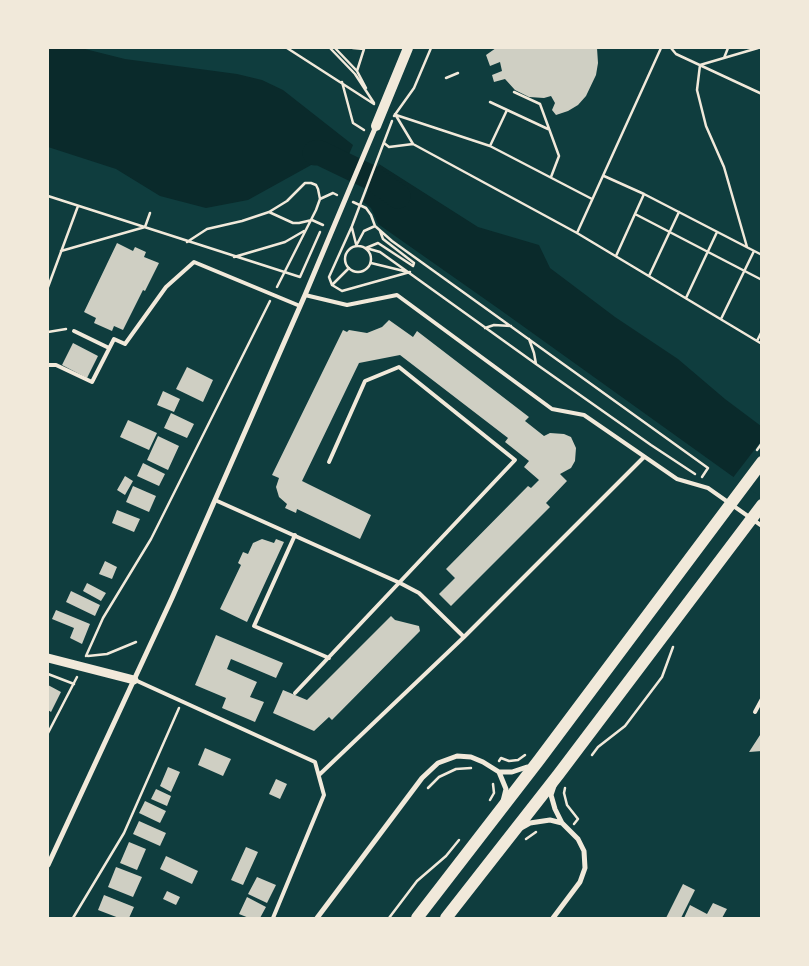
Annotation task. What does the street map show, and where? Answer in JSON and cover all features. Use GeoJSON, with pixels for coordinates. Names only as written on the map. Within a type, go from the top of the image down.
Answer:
{"type":"FeatureCollection","features":[{"type":"Feature","properties":{"kind":"main road"},"geometry":{"type":"LineString","coordinates":[[376,126],[408,48]]}},
{"type":"Feature","properties":{"kind":"main road"},"geometry":{"type":"LineString","coordinates":[[417,918],[539,760],[762,462]]}},
{"type":"Feature","properties":{"kind":"main road"},"geometry":{"type":"LineString","coordinates":[[446,918],[520,836],[702,583],[762,505]]}},
{"type":"Feature","properties":{"kind":"street"},"geometry":{"type":"LineString","coordinates":[[48,866],[215,500],[305,295],[376,126]]}},
{"type":"Feature","properties":{"kind":"street"},"geometry":{"type":"LineString","coordinates":[[48,658],[134,680]]}},
{"type":"Feature","properties":{"kind":"street"},"geometry":{"type":"LineString","coordinates":[[317,918],[422,778],[438,763],[457,756],[471,757],[499,772],[506,788],[497,815]]}},
{"type":"Feature","properties":{"kind":"street"},"geometry":{"type":"LineString","coordinates":[[499,772],[524,770],[539,760]]}},
{"type":"Feature","properties":{"kind":"street"},"geometry":{"type":"LineString","coordinates":[[562,780],[551,795],[562,823]]}},
{"type":"Feature","properties":{"kind":"street"},"geometry":{"type":"LineString","coordinates":[[520,836],[530,823],[550,820],[562,823],[570,829],[584,851],[585,868],[580,882],[553,918]]}},
{"type":"Feature","properties":{"kind":"lane"},"geometry":{"type":"LineString","coordinates":[[48,365],[56,365],[92,382],[114,339],[125,344],[166,286],[194,262],[300,306]]}},
{"type":"Feature","properties":{"kind":"lane"},"geometry":{"type":"LineString","coordinates":[[305,295],[347,306],[397,295],[552,410],[584,414],[677,479],[708,488],[762,526]]}},
{"type":"Feature","properties":{"kind":"lane"},"geometry":{"type":"LineString","coordinates":[[74,330],[109,348]]}},
{"type":"Feature","properties":{"kind":"lane"},"geometry":{"type":"LineString","coordinates":[[295,693],[515,460],[399,367],[365,381],[329,462]]}},
{"type":"Feature","properties":{"kind":"lane"},"geometry":{"type":"LineString","coordinates":[[319,775],[464,637],[644,457]]}},
{"type":"Feature","properties":{"kind":"lane"},"geometry":{"type":"LineString","coordinates":[[215,500],[419,593],[464,637]]}},
{"type":"Feature","properties":{"kind":"lane"},"geometry":{"type":"LineString","coordinates":[[295,535],[254,626],[328,658]]}},
{"type":"Feature","properties":{"kind":"lane"},"geometry":{"type":"LineString","coordinates":[[134,680],[316,762],[324,795],[273,918]]}},
{"type":"Feature","properties":{"kind":"lane"},"geometry":{"type":"LineString","coordinates":[[755,712],[762,699]]}},
{"type":"Feature","properties":{"kind":"path"},"geometry":{"type":"LineString","coordinates":[[287,48],[375,104]]}},
{"type":"Feature","properties":{"kind":"path"},"geometry":{"type":"LineString","coordinates":[[330,48],[355,74],[375,104]]}},
{"type":"Feature","properties":{"kind":"path"},"geometry":{"type":"LineString","coordinates":[[335,48],[357,71],[375,104]]}},
{"type":"Feature","properties":{"kind":"path"},"geometry":{"type":"LineString","coordinates":[[353,48],[364,48],[357,71]]}},
{"type":"Feature","properties":{"kind":"path"},"geometry":{"type":"LineString","coordinates":[[395,114],[414,88],[431,48]]}},
{"type":"Feature","properties":{"kind":"path"},"geometry":{"type":"LineString","coordinates":[[577,233],[661,48]]}},
{"type":"Feature","properties":{"kind":"path"},"geometry":{"type":"LineString","coordinates":[[671,48],[676,54],[762,94]]}},
{"type":"Feature","properties":{"kind":"path"},"geometry":{"type":"LineString","coordinates":[[724,59],[728,48]]}},
{"type":"Feature","properties":{"kind":"path"},"geometry":{"type":"LineString","coordinates":[[700,65],[758,48]]}},
{"type":"Feature","properties":{"kind":"path"},"geometry":{"type":"LineString","coordinates":[[700,65],[697,90],[706,126],[724,167],[747,248]]}},
{"type":"Feature","properties":{"kind":"path"},"geometry":{"type":"LineString","coordinates":[[446,78],[458,73]]}},
{"type":"Feature","properties":{"kind":"path"},"geometry":{"type":"LineString","coordinates":[[342,82],[353,123]]}},
{"type":"Feature","properties":{"kind":"path"},"geometry":{"type":"LineString","coordinates":[[514,92],[540,104],[559,156],[550,177]]}},
{"type":"Feature","properties":{"kind":"path"},"geometry":{"type":"LineString","coordinates":[[490,102],[549,130]]}},
{"type":"Feature","properties":{"kind":"path"},"geometry":{"type":"LineString","coordinates":[[490,146],[507,110]]}},
{"type":"Feature","properties":{"kind":"path"},"geometry":{"type":"LineString","coordinates":[[395,114],[413,144],[577,233],[762,344]]}},
{"type":"Feature","properties":{"kind":"path"},"geometry":{"type":"LineString","coordinates":[[395,114],[490,146],[592,199]]}},
{"type":"Feature","properties":{"kind":"path"},"geometry":{"type":"LineString","coordinates":[[388,131],[352,226],[329,277],[332,285],[342,291],[410,272]]}},
{"type":"Feature","properties":{"kind":"path"},"geometry":{"type":"LineString","coordinates":[[389,146],[413,144]]}},
{"type":"Feature","properties":{"kind":"path"},"geometry":{"type":"LineString","coordinates":[[604,176],[644,194],[762,255]]}},
{"type":"Feature","properties":{"kind":"path"},"geometry":{"type":"LineString","coordinates":[[48,733],[75,684],[103,618],[151,539],[305,230],[312,220],[320,198],[318,189],[316,185],[305,183],[287,201],[269,212],[242,221],[206,229],[188,242]]}},
{"type":"Feature","properties":{"kind":"path"},"geometry":{"type":"LineString","coordinates":[[320,198],[333,194]]}},
{"type":"Feature","properties":{"kind":"path"},"geometry":{"type":"LineString","coordinates":[[616,256],[644,194]]}},
{"type":"Feature","properties":{"kind":"path"},"geometry":{"type":"LineString","coordinates":[[48,196],[300,277],[323,225],[312,220],[293,223],[269,212]]}},
{"type":"Feature","properties":{"kind":"path"},"geometry":{"type":"LineString","coordinates":[[48,287],[78,206]]}},
{"type":"Feature","properties":{"kind":"path"},"geometry":{"type":"LineString","coordinates":[[366,208],[375,226],[380,231],[708,468],[702,478],[651,445],[380,252],[366,248],[356,246],[352,247],[345,255],[349,268],[358,272],[363,271],[370,263],[370,253],[366,248]]}},
{"type":"Feature","properties":{"kind":"path"},"geometry":{"type":"LineString","coordinates":[[649,276],[680,212]]}},
{"type":"Feature","properties":{"kind":"path"},"geometry":{"type":"LineString","coordinates":[[145,227],[150,213]]}},
{"type":"Feature","properties":{"kind":"path"},"geometry":{"type":"LineString","coordinates":[[635,214],[762,280]]}},
{"type":"Feature","properties":{"kind":"path"},"geometry":{"type":"LineString","coordinates":[[352,226],[356,246]]}},
{"type":"Feature","properties":{"kind":"path"},"geometry":{"type":"LineString","coordinates":[[356,246],[364,231],[375,226]]}},
{"type":"Feature","properties":{"kind":"path"},"geometry":{"type":"LineString","coordinates":[[61,251],[145,227]]}},
{"type":"Feature","properties":{"kind":"path"},"geometry":{"type":"LineString","coordinates":[[234,257],[285,242],[305,230]]}},
{"type":"Feature","properties":{"kind":"path"},"geometry":{"type":"LineString","coordinates":[[366,248],[378,242],[413,266],[414,263],[383,240],[380,231]]}},
{"type":"Feature","properties":{"kind":"path"},"geometry":{"type":"LineString","coordinates":[[686,298],[717,232]]}},
{"type":"Feature","properties":{"kind":"path"},"geometry":{"type":"LineString","coordinates":[[721,319],[754,251]]}},
{"type":"Feature","properties":{"kind":"path"},"geometry":{"type":"LineString","coordinates":[[370,263],[410,272]]}},
{"type":"Feature","properties":{"kind":"path"},"geometry":{"type":"LineString","coordinates":[[332,285],[349,268]]}},
{"type":"Feature","properties":{"kind":"path"},"geometry":{"type":"LineString","coordinates":[[485,328],[512,326]]}},
{"type":"Feature","properties":{"kind":"path"},"geometry":{"type":"LineString","coordinates":[[48,332],[62,328],[74,330]]}},
{"type":"Feature","properties":{"kind":"path"},"geometry":{"type":"LineString","coordinates":[[757,341],[762,331]]}},
{"type":"Feature","properties":{"kind":"path"},"geometry":{"type":"LineString","coordinates":[[527,337],[534,353],[536,364]]}},
{"type":"Feature","properties":{"kind":"path"},"geometry":{"type":"LineString","coordinates":[[586,762],[598,747],[625,726],[662,677],[672,649],[677,641]]}},
{"type":"Feature","properties":{"kind":"path"},"geometry":{"type":"LineString","coordinates":[[86,656],[107,654],[136,642]]}},
{"type":"Feature","properties":{"kind":"path"},"geometry":{"type":"LineString","coordinates":[[48,674],[75,684]]}},
{"type":"Feature","properties":{"kind":"path"},"geometry":{"type":"LineString","coordinates":[[73,918],[124,833],[182,702]]}},
{"type":"Feature","properties":{"kind":"path"},"geometry":{"type":"LineString","coordinates":[[490,802],[494,794],[493,782],[488,775],[493,768],[501,758],[518,760],[526,754]]}},
{"type":"Feature","properties":{"kind":"path"},"geometry":{"type":"LineString","coordinates":[[426,790],[439,777],[456,769],[466,767],[476,770]]}},
{"type":"Feature","properties":{"kind":"path"},"geometry":{"type":"LineString","coordinates":[[562,780],[567,805],[578,819],[570,829]]}},
{"type":"Feature","properties":{"kind":"path"},"geometry":{"type":"LineString","coordinates":[[520,836],[538,831]]}},
{"type":"Feature","properties":{"kind":"path"},"geometry":{"type":"LineString","coordinates":[[389,918],[417,881],[446,856],[465,833]]}},
{"type":"Feature","properties":{"kind":"water"},"geometry":{"type":"Polygon","coordinates":[[[48,48],[81,48],[125,59],[237,74],[262,80],[283,90],[353,145],[342,171],[325,165],[313,164],[248,200],[206,208],[160,196],[116,169],[48,147],[48,48]]]}},
{"type":"Feature","properties":{"kind":"water"},"geometry":{"type":"Polygon","coordinates":[[[379,164],[478,227],[539,245],[550,268],[615,317],[678,359],[725,399],[761,426],[761,495],[378,224],[371,208],[363,202],[379,164]]]}},
{"type":"Feature","properties":{"kind":"pier"},"geometry":{"type":"Polygon","coordinates":[[[762,440],[762,497],[732,479],[762,440]]]}},
{"type":"Feature","properties":{"kind":"building"},"geometry":{"type":"Polygon","coordinates":[[[496,48],[597,48],[598,63],[596,75],[586,96],[578,105],[556,115],[552,110],[555,103],[551,96],[544,98],[529,97],[515,90],[505,79],[494,82],[492,75],[502,71],[500,62],[490,66],[486,55],[496,48]]]}},
{"type":"Feature","properties":{"kind":"building"},"geometry":{"type":"Polygon","coordinates":[[[117,243],[133,251],[135,247],[146,252],[144,257],[159,263],[123,330],[114,326],[112,331],[94,323],[96,318],[84,312],[117,243]]]}},
{"type":"Feature","properties":{"kind":"building"},"geometry":{"type":"Polygon","coordinates":[[[389,320],[413,337],[417,331],[529,417],[525,421],[544,436],[550,433],[564,434],[571,437],[576,448],[575,461],[571,468],[560,474],[567,481],[546,503],[550,507],[451,606],[439,594],[455,578],[446,569],[528,486],[531,488],[539,480],[524,467],[529,461],[505,442],[508,438],[400,355],[359,363],[302,481],[371,515],[360,539],[297,509],[296,513],[285,508],[287,504],[279,497],[276,487],[279,478],[272,475],[343,330],[367,333],[382,327],[389,320]]]}},
{"type":"Feature","properties":{"kind":"building"},"geometry":{"type":"Polygon","coordinates":[[[73,343],[98,356],[87,378],[62,365],[73,343]]]}},
{"type":"Feature","properties":{"kind":"building"},"geometry":{"type":"Polygon","coordinates":[[[187,367],[213,380],[203,402],[176,389],[187,367]]]}},
{"type":"Feature","properties":{"kind":"building"},"geometry":{"type":"Polygon","coordinates":[[[163,391],[180,399],[174,412],[157,405],[163,391]]]}},
{"type":"Feature","properties":{"kind":"building"},"geometry":{"type":"Polygon","coordinates":[[[171,413],[194,424],[187,438],[164,428],[171,413]]]}},
{"type":"Feature","properties":{"kind":"building"},"geometry":{"type":"Polygon","coordinates":[[[128,420],[157,433],[149,450],[120,437],[128,420]]]}},
{"type":"Feature","properties":{"kind":"building"},"geometry":{"type":"Polygon","coordinates":[[[158,436],[179,446],[168,470],[147,460],[158,436]]]}},
{"type":"Feature","properties":{"kind":"building"},"geometry":{"type":"Polygon","coordinates":[[[143,463],[165,474],[159,486],[137,476],[143,463]]]}},
{"type":"Feature","properties":{"kind":"building"},"geometry":{"type":"Polygon","coordinates":[[[125,476],[133,481],[125,495],[117,490],[125,476]]]}},
{"type":"Feature","properties":{"kind":"building"},"geometry":{"type":"Polygon","coordinates":[[[133,486],[156,496],[149,512],[126,502],[133,486]]]}},
{"type":"Feature","properties":{"kind":"building"},"geometry":{"type":"Polygon","coordinates":[[[117,510],[140,519],[134,532],[112,523],[117,510]]]}},
{"type":"Feature","properties":{"kind":"building"},"geometry":{"type":"Polygon","coordinates":[[[262,539],[274,543],[276,539],[284,542],[247,622],[220,609],[241,565],[238,563],[243,552],[248,554],[253,543],[262,539]]]}},
{"type":"Feature","properties":{"kind":"building"},"geometry":{"type":"Polygon","coordinates":[[[105,561],[117,567],[112,579],[99,574],[105,561]]]}},
{"type":"Feature","properties":{"kind":"building"},"geometry":{"type":"Polygon","coordinates":[[[87,583],[106,593],[101,601],[83,591],[87,583]]]}},
{"type":"Feature","properties":{"kind":"building"},"geometry":{"type":"Polygon","coordinates":[[[71,591],[100,605],[95,616],[66,602],[71,591]]]}},
{"type":"Feature","properties":{"kind":"building"},"geometry":{"type":"Polygon","coordinates":[[[56,610],[90,624],[82,644],[70,638],[74,628],[52,619],[56,610]]]}},
{"type":"Feature","properties":{"kind":"building"},"geometry":{"type":"Polygon","coordinates":[[[391,616],[395,620],[419,626],[420,631],[332,720],[329,717],[314,731],[273,713],[283,690],[307,700],[391,616]]]}},
{"type":"Feature","properties":{"kind":"building"},"geometry":{"type":"Polygon","coordinates":[[[216,635],[283,663],[276,678],[231,659],[227,669],[257,682],[250,697],[264,702],[255,722],[222,708],[226,698],[195,685],[216,635]]]}},
{"type":"Feature","properties":{"kind":"building"},"geometry":{"type":"Polygon","coordinates":[[[48,685],[61,692],[51,712],[48,710],[48,685]]]}},
{"type":"Feature","properties":{"kind":"building"},"geometry":{"type":"Polygon","coordinates":[[[762,732],[762,751],[749,752],[762,732]]]}},
{"type":"Feature","properties":{"kind":"building"},"geometry":{"type":"Polygon","coordinates":[[[205,748],[231,759],[223,776],[198,765],[205,748]]]}},
{"type":"Feature","properties":{"kind":"building"},"geometry":{"type":"Polygon","coordinates":[[[168,767],[180,772],[171,792],[160,786],[168,767]]]}},
{"type":"Feature","properties":{"kind":"building"},"geometry":{"type":"Polygon","coordinates":[[[276,779],[287,784],[280,799],[269,794],[276,779]]]}},
{"type":"Feature","properties":{"kind":"building"},"geometry":{"type":"Polygon","coordinates":[[[156,789],[171,796],[167,806],[151,799],[156,789]]]}},
{"type":"Feature","properties":{"kind":"building"},"geometry":{"type":"Polygon","coordinates":[[[145,801],[166,811],[160,823],[139,813],[145,801]]]}},
{"type":"Feature","properties":{"kind":"building"},"geometry":{"type":"Polygon","coordinates":[[[139,821],[166,833],[160,846],[133,834],[139,821]]]}},
{"type":"Feature","properties":{"kind":"building"},"geometry":{"type":"Polygon","coordinates":[[[129,842],[146,849],[137,870],[120,863],[129,842]]]}},
{"type":"Feature","properties":{"kind":"building"},"geometry":{"type":"Polygon","coordinates":[[[246,847],[258,852],[243,885],[231,880],[246,847]]]}},
{"type":"Feature","properties":{"kind":"building"},"geometry":{"type":"Polygon","coordinates":[[[166,856],[198,871],[192,884],[160,869],[166,856]]]}},
{"type":"Feature","properties":{"kind":"building"},"geometry":{"type":"Polygon","coordinates":[[[116,867],[142,877],[133,897],[108,887],[116,867]]]}},
{"type":"Feature","properties":{"kind":"building"},"geometry":{"type":"Polygon","coordinates":[[[257,877],[276,885],[267,903],[248,894],[257,877]]]}},
{"type":"Feature","properties":{"kind":"building"},"geometry":{"type":"Polygon","coordinates":[[[683,884],[695,890],[681,918],[666,918],[683,884]]]}},
{"type":"Feature","properties":{"kind":"building"},"geometry":{"type":"Polygon","coordinates":[[[167,891],[180,897],[176,905],[163,899],[167,891]]]}},
{"type":"Feature","properties":{"kind":"building"},"geometry":{"type":"Polygon","coordinates":[[[104,895],[134,907],[129,918],[119,918],[98,910],[104,895]]]}},
{"type":"Feature","properties":{"kind":"building"},"geometry":{"type":"Polygon","coordinates":[[[247,897],[266,907],[260,918],[249,918],[239,914],[247,897]]]}},
{"type":"Feature","properties":{"kind":"building"},"geometry":{"type":"Polygon","coordinates":[[[713,903],[727,909],[722,918],[684,918],[690,905],[707,914],[713,903]]]}},
{"type":"Feature","properties":{"kind":"waterway"},"geometry":{"type":"LineString","coordinates":[[315,153],[320,153],[372,178],[398,196]]}}]}
